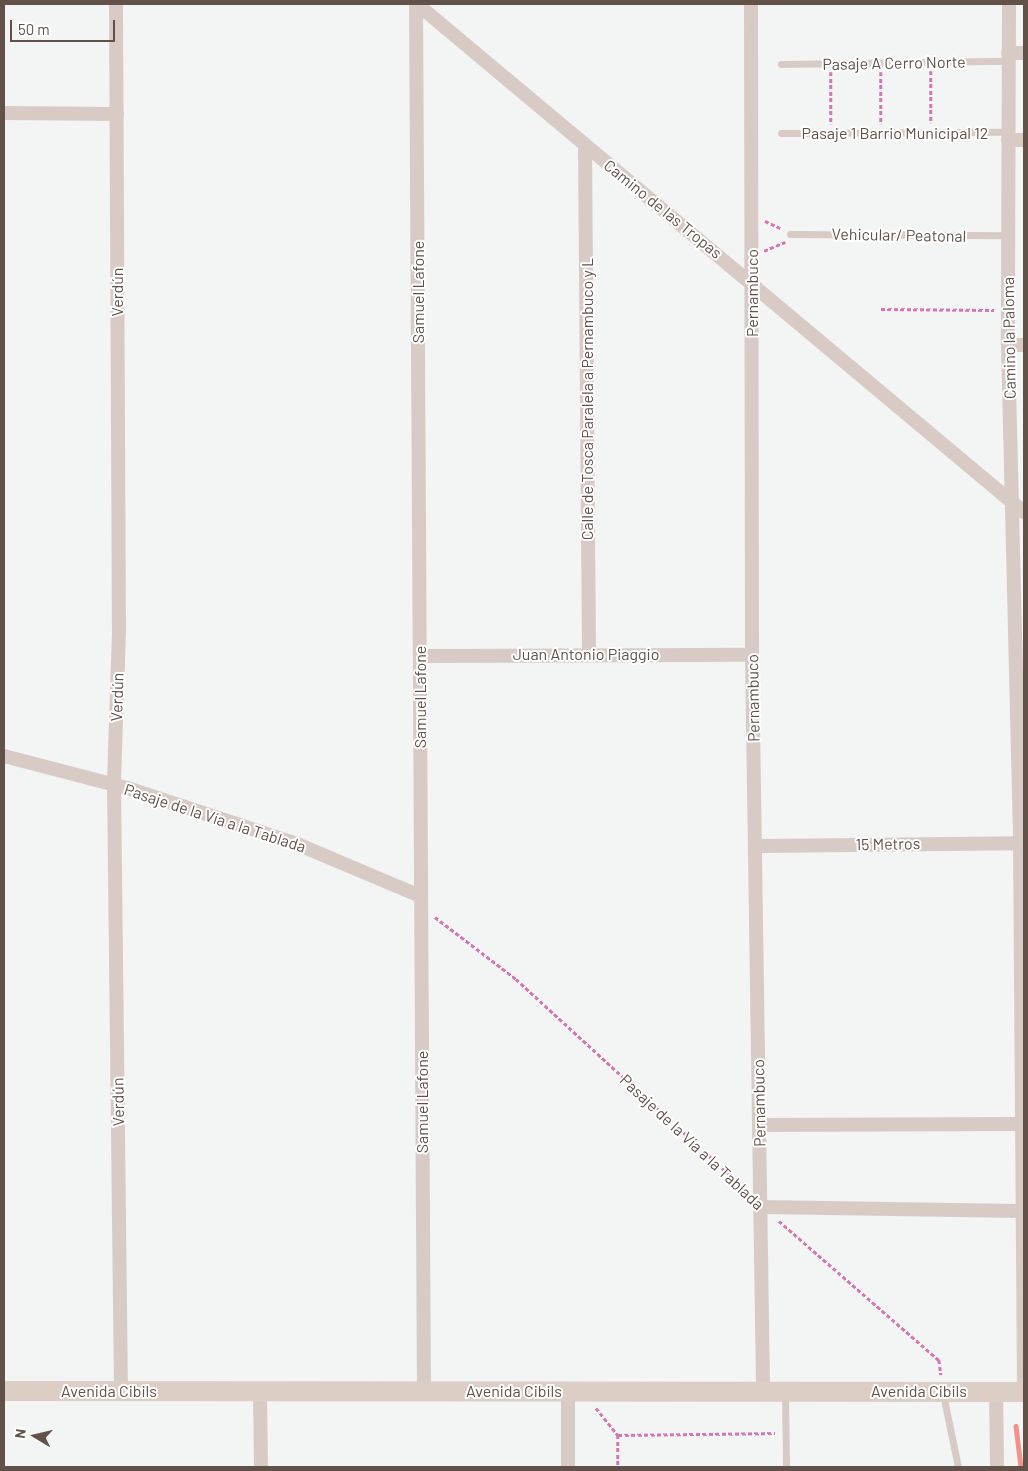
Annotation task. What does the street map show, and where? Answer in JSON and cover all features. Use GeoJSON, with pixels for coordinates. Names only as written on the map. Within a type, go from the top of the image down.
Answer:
{"type":"FeatureCollection","features":[{"type":"Feature","properties":{"kind":"street","name":"Verdún"},"geometry":{"type":"LineString","coordinates":[[116,4],[119,630],[114,785],[121,1391]]}},
{"type":"Feature","properties":{"kind":"street","name":"Camino de las Tropas"},"geometry":{"type":"LineString","coordinates":[[416,4],[752,281],[1024,512]]}},
{"type":"Feature","properties":{"kind":"street","name":"Samuel Lafone"},"geometry":{"type":"LineString","coordinates":[[416,4],[424,1391]]}},
{"type":"Feature","properties":{"kind":"street","name":"Pernambuco"},"geometry":{"type":"LineString","coordinates":[[751,4],[752,655],[763,1392]]}},
{"type":"Feature","properties":{"kind":"street","name":"Camino la Paloma"},"geometry":{"type":"LineString","coordinates":[[1009,4],[1008,345],[1020,843],[1023,1043],[1024,1392]]}},
{"type":"Feature","properties":{"kind":"street"},"geometry":{"type":"LineString","coordinates":[[1008,57],[1024,53]]}},
{"type":"Feature","properties":{"kind":"street"},"geometry":{"type":"LineString","coordinates":[[4,113],[117,114]]}},
{"type":"Feature","properties":{"kind":"street"},"geometry":{"type":"LineString","coordinates":[[1008,136],[1024,140]]}},
{"type":"Feature","properties":{"kind":"street","name":"Calle de Tosca Paralela a Pernambuco y L"},"geometry":{"type":"LineString","coordinates":[[585,145],[589,653]]}},
{"type":"Feature","properties":{"kind":"street"},"geometry":{"type":"LineString","coordinates":[[1008,345],[1024,345]]}},
{"type":"Feature","properties":{"kind":"street","name":"Juan Antonio Piaggio"},"geometry":{"type":"LineString","coordinates":[[420,656],[589,653],[752,655]]}},
{"type":"Feature","properties":{"kind":"street","name":"Pasaje de la Vía a la Tablada"},"geometry":{"type":"LineString","coordinates":[[4,756],[114,785],[297,844],[420,901]]}},
{"type":"Feature","properties":{"kind":"street","name":"15 Metros"},"geometry":{"type":"LineString","coordinates":[[755,846],[1020,843]]}},
{"type":"Feature","properties":{"kind":"street"},"geometry":{"type":"LineString","coordinates":[[759,1125],[1022,1124]]}},
{"type":"Feature","properties":{"kind":"street"},"geometry":{"type":"LineString","coordinates":[[760,1207],[1023,1211]]}},
{"type":"Feature","properties":{"kind":"street"},"geometry":{"type":"LineString","coordinates":[[260,1390],[261,1467]]}},
{"type":"Feature","properties":{"kind":"street","name":"Avenida Cibils"},"geometry":{"type":"LineString","coordinates":[[4,1391],[1024,1392]]}},
{"type":"Feature","properties":{"kind":"street"},"geometry":{"type":"LineString","coordinates":[[568,1391],[568,1467]]}},
{"type":"Feature","properties":{"kind":"street"},"geometry":{"type":"LineString","coordinates":[[996,1391],[997,1467]]}},
{"type":"Feature","properties":{"kind":"lane","name":"Pasaje A Cerro Norte"},"geometry":{"type":"LineString","coordinates":[[780,64],[931,62],[1008,57]]}},
{"type":"Feature","properties":{"kind":"lane","name":"Pasaje 1 Barrio Municipal 12"},"geometry":{"type":"LineString","coordinates":[[781,133],[932,132],[1008,136]]}},
{"type":"Feature","properties":{"kind":"lane","name":"Vehicular/ Peatonal"},"geometry":{"type":"LineString","coordinates":[[790,234],[1008,235]]}},
{"type":"Feature","properties":{"kind":"lane"},"geometry":{"type":"LineString","coordinates":[[785,1391],[786,1467]]}},
{"type":"Feature","properties":{"kind":"lane"},"geometry":{"type":"LineString","coordinates":[[942,1391],[958,1467]]}},
{"type":"Feature","properties":{"kind":"path"},"geometry":{"type":"LineString","coordinates":[[931,62],[932,132]]}},
{"type":"Feature","properties":{"kind":"path"},"geometry":{"type":"LineString","coordinates":[[831,63],[831,133]]}},
{"type":"Feature","properties":{"kind":"path"},"geometry":{"type":"LineString","coordinates":[[881,63],[881,133]]}},
{"type":"Feature","properties":{"kind":"path"},"geometry":{"type":"LineString","coordinates":[[752,220],[773,222],[790,234],[778,248],[752,252]]}},
{"type":"Feature","properties":{"kind":"path"},"geometry":{"type":"LineString","coordinates":[[881,309],[1008,310]]}},
{"type":"Feature","properties":{"kind":"path","name":"Pasaje de la Vía a la Tablada"},"geometry":{"type":"LineString","coordinates":[[420,901],[516,979],[760,1207],[805,1240],[939,1360],[942,1391]]}},
{"type":"Feature","properties":{"kind":"path"},"geometry":{"type":"LineString","coordinates":[[597,1391],[596,1413],[618,1435],[618,1467]]}},
{"type":"Feature","properties":{"kind":"path"},"geometry":{"type":"LineString","coordinates":[[618,1435],[786,1433]]}},
{"type":"Feature","properties":{"kind":"waterway"},"geometry":{"type":"LineString","coordinates":[[1016,1426],[1021,1467]]}}]}
